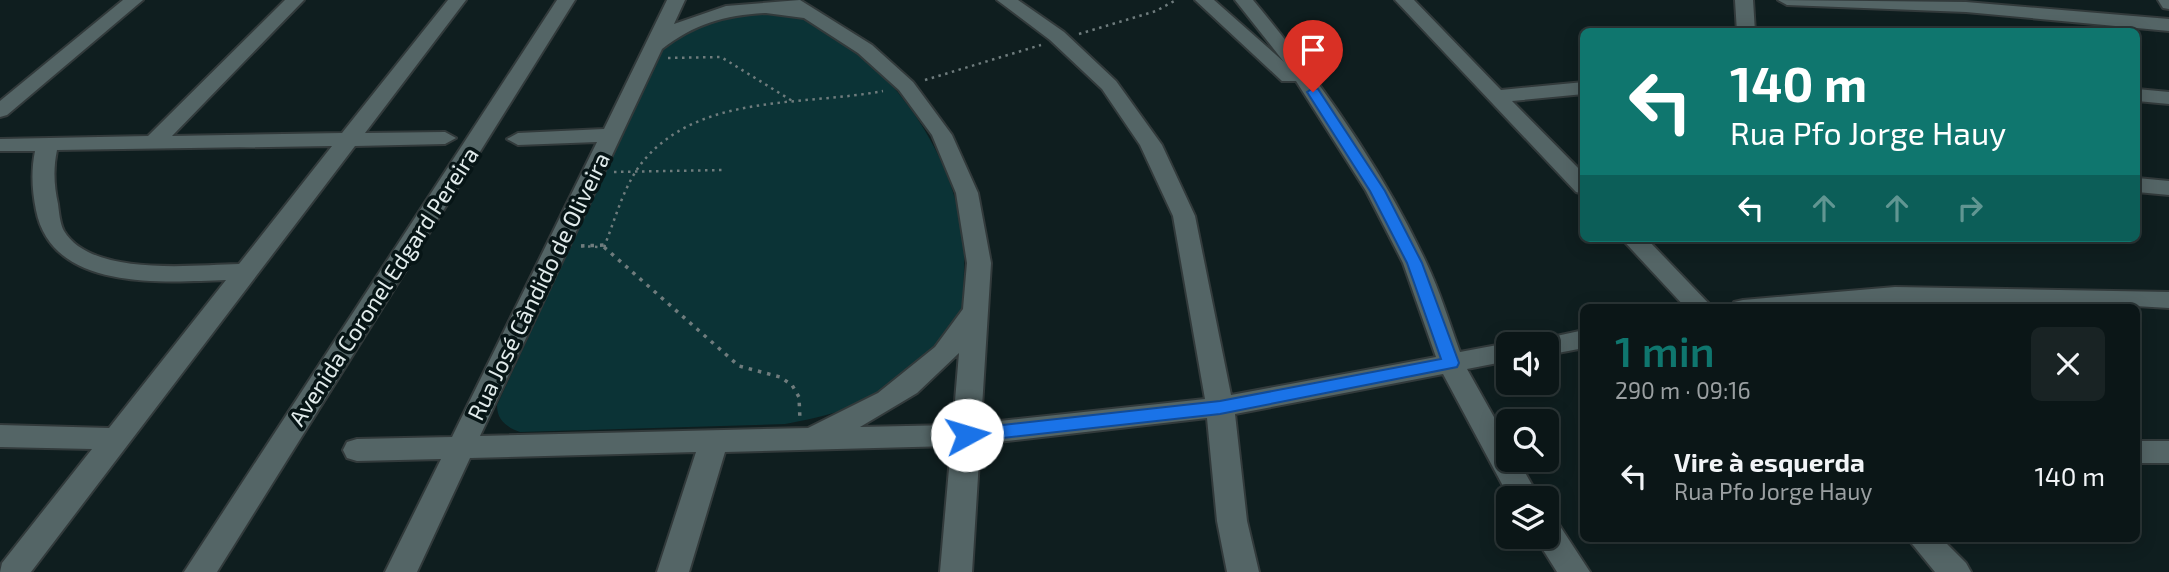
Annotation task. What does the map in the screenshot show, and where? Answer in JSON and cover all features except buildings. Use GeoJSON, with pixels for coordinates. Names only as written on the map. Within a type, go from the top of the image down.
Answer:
{"type":"FeatureCollection","features":[{"type":"Feature","properties":{"kind":"street"},"geometry":{"type":"LineString","coordinates":[[0,111],[134,0]]}},
{"type":"Feature","properties":{"kind":"street"},"geometry":{"type":"LineString","coordinates":[[154,142],[295,0]]}},
{"type":"Feature","properties":{"kind":"street"},"geometry":{"type":"LineString","coordinates":[[13,572],[457,0]]}},
{"type":"Feature","properties":{"kind":"street","name":"Avenida Coronel Edgard Pereira"},"geometry":{"type":"LineString","coordinates":[[200,572],[566,0]]}},
{"type":"Feature","properties":{"kind":"street","name":"Rua José Cândido de Oliveira"},"geometry":{"type":"LineString","coordinates":[[401,572],[676,0]]}},
{"type":"Feature","properties":{"kind":"street"},"geometry":{"type":"LineString","coordinates":[[788,0],[865,49],[906,86],[942,135],[967,193],[979,263],[956,572]]}},
{"type":"Feature","properties":{"kind":"street"},"geometry":{"type":"LineString","coordinates":[[1006,0],[1057,36],[1109,85],[1151,145],[1184,216],[1220,407],[1232,521],[1243,572]]}},
{"type":"Feature","properties":{"kind":"street"},"geometry":{"type":"LineString","coordinates":[[1210,4],[1232,16],[1241,15],[1246,9],[1243,0]]}},
{"type":"Feature","properties":{"kind":"street"},"geometry":{"type":"LineString","coordinates":[[1243,0],[1289,55],[1377,191],[1415,263],[1451,363],[1518,486]]}},
{"type":"Feature","properties":{"kind":"street"},"geometry":{"type":"LineString","coordinates":[[1404,0],[1580,183]]}},
{"type":"Feature","properties":{"kind":"street"},"geometry":{"type":"LineString","coordinates":[[1744,0],[1746,28]]}},
{"type":"Feature","properties":{"kind":"street"},"geometry":{"type":"LineString","coordinates":[[1787,0],[1966,7],[2169,25]]}},
{"type":"Feature","properties":{"kind":"street"},"geometry":{"type":"LineString","coordinates":[[1210,4],[1276,64],[1338,128]]}},
{"type":"Feature","properties":{"kind":"street"},"geometry":{"type":"LineString","coordinates":[[651,51],[687,23],[733,10],[780,9],[819,18]]}},
{"type":"Feature","properties":{"kind":"street"},"geometry":{"type":"LineString","coordinates":[[1496,96],[1580,88]]}},
{"type":"Feature","properties":{"kind":"street"},"geometry":{"type":"LineString","coordinates":[[2140,95],[2169,98]]}},
{"type":"Feature","properties":{"kind":"street"},"geometry":{"type":"LineString","coordinates":[[518,139],[611,135]]}},
{"type":"Feature","properties":{"kind":"street"},"geometry":{"type":"LineString","coordinates":[[0,145],[445,138]]}},
{"type":"Feature","properties":{"kind":"street"},"geometry":{"type":"LineString","coordinates":[[48,144],[43,159],[44,195],[53,233],[74,254],[100,267],[145,272],[248,271]]}},
{"type":"Feature","properties":{"kind":"street"},"geometry":{"type":"LineString","coordinates":[[2140,185],[2169,188]]}},
{"type":"Feature","properties":{"kind":"street"},"geometry":{"type":"LineString","coordinates":[[1637,242],[1696,304]]}},
{"type":"Feature","properties":{"kind":"street"},"geometry":{"type":"LineString","coordinates":[[1790,304],[1895,295],[2130,297],[2169,300]]}},
{"type":"Feature","properties":{"kind":"street"},"geometry":{"type":"LineString","coordinates":[[801,439],[872,410],[914,383],[941,359],[962,334],[976,308]]}},
{"type":"Feature","properties":{"kind":"street"},"geometry":{"type":"LineString","coordinates":[[1559,344],[1580,340]]}},
{"type":"Feature","properties":{"kind":"street"},"geometry":{"type":"LineString","coordinates":[[357,450],[967,435],[1220,407],[1496,354]]}},
{"type":"Feature","properties":{"kind":"street"},"geometry":{"type":"LineString","coordinates":[[0,436],[117,439]]}},
{"type":"Feature","properties":{"kind":"street"},"geometry":{"type":"LineString","coordinates":[[673,572],[714,440]]}},
{"type":"Feature","properties":{"kind":"street"},"geometry":{"type":"LineString","coordinates":[[2140,452],[2169,453]]}},
{"type":"Feature","properties":{"kind":"street"},"geometry":{"type":"LineString","coordinates":[[1926,542],[1955,572]]}},
{"type":"Feature","properties":{"kind":"street"},"geometry":{"type":"LineString","coordinates":[[1558,549],[1574,572]]}},
{"type":"Feature","properties":{"kind":"path"},"geometry":{"type":"LineString","coordinates":[[651,51],[721,57],[796,104]]}},
{"type":"Feature","properties":{"kind":"path"},"geometry":{"type":"LineString","coordinates":[[604,247],[637,172],[654,149],[696,123],[741,109],[847,98],[906,86]]}},
{"type":"Feature","properties":{"kind":"path"},"geometry":{"type":"LineString","coordinates":[[595,169],[637,172],[724,170]]}},
{"type":"Feature","properties":{"kind":"path"},"geometry":{"type":"LineString","coordinates":[[576,246],[604,247],[742,369],[772,374],[792,386],[799,397],[801,439]]}},
{"type":"Feature","properties":{"kind":"shaded area"},"geometry":{"type":"Polygon","coordinates":[[[760,11],[797,16],[835,36],[866,60],[895,88],[919,121],[939,156],[954,194],[962,231],[963,298],[955,326],[911,374],[892,389],[847,409],[814,418],[785,424],[520,432],[511,428],[501,419],[497,405],[664,46],[698,23],[760,11]]]}},
{"type":"Feature","properties":{"kind":"route"},"geometry":{"type":"LineString","coordinates":[[967,435],[1220,407],[1451,363],[1415,263],[1377,191],[1313,92]]}}]}
